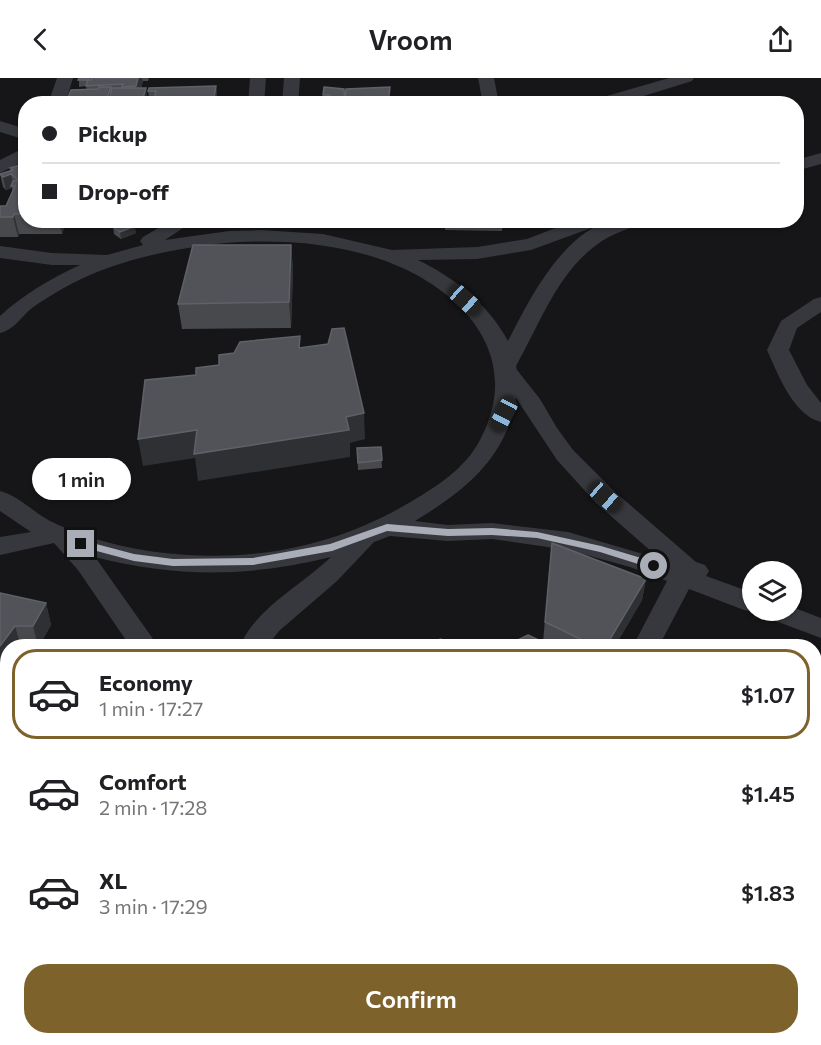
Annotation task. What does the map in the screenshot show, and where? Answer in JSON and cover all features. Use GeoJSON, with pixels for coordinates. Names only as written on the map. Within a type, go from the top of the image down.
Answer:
{"type":"FeatureCollection","features":[{"type":"Feature","properties":{"kind":"street"},"geometry":{"type":"LineString","coordinates":[[59,96],[65,78]]}},
{"type":"Feature","properties":{"kind":"street"},"geometry":{"type":"LineString","coordinates":[[257,96],[258,78]]}},
{"type":"Feature","properties":{"kind":"street"},"geometry":{"type":"LineString","coordinates":[[291,96],[292,78]]}},
{"type":"Feature","properties":{"kind":"street"},"geometry":{"type":"LineString","coordinates":[[486,78],[489,96]]}},
{"type":"Feature","properties":{"kind":"street"},"geometry":{"type":"LineString","coordinates":[[626,96],[686,78]]}},
{"type":"Feature","properties":{"kind":"street"},"geometry":{"type":"LineString","coordinates":[[0,126],[18,132]]}},
{"type":"Feature","properties":{"kind":"street"},"geometry":{"type":"LineString","coordinates":[[804,151],[821,146]]}},
{"type":"Feature","properties":{"kind":"street"},"geometry":{"type":"LineString","coordinates":[[0,168],[18,157]]}},
{"type":"Feature","properties":{"kind":"street"},"geometry":{"type":"LineString","coordinates":[[804,163],[821,158]]}},
{"type":"Feature","properties":{"kind":"street"},"geometry":{"type":"LineString","coordinates":[[0,327],[38,296],[73,275],[113,259],[171,228]]}},
{"type":"Feature","properties":{"kind":"street"},"geometry":{"type":"LineString","coordinates":[[336,228],[359,247]]}},
{"type":"Feature","properties":{"kind":"street"},"geometry":{"type":"LineString","coordinates":[[385,255],[477,252],[520,246],[583,228]]}},
{"type":"Feature","properties":{"kind":"street"},"geometry":{"type":"LineString","coordinates":[[0,498],[26,518],[60,536],[134,558],[173,563],[253,562],[293,556],[332,547],[377,531],[443,494],[482,455],[504,414],[507,369],[532,313],[553,280],[594,237],[598,228]]}},
{"type":"Feature","properties":{"kind":"street"},"geometry":{"type":"LineString","coordinates":[[0,252],[52,259],[113,259],[194,240],[237,236],[279,236],[320,239],[359,247],[421,270],[452,288],[477,311],[496,336],[507,369],[532,404],[547,431],[565,455],[605,497],[684,573],[742,598]]}},
{"type":"Feature","properties":{"kind":"street"},"geometry":{"type":"LineString","coordinates":[[821,303],[788,325],[778,350],[792,379],[813,409],[821,415]]}},
{"type":"Feature","properties":{"kind":"street"},"geometry":{"type":"LineString","coordinates":[[256,639],[286,609],[377,531],[448,533],[492,531],[537,535],[601,549],[742,589]]}},
{"type":"Feature","properties":{"kind":"street"},"geometry":{"type":"LineString","coordinates":[[0,546],[60,536]]}},
{"type":"Feature","properties":{"kind":"street"},"geometry":{"type":"LineString","coordinates":[[60,536],[87,564],[139,639]]}},
{"type":"Feature","properties":{"kind":"street"},"geometry":{"type":"LineString","coordinates":[[650,639],[684,573]]}},
{"type":"Feature","properties":{"kind":"street"},"geometry":{"type":"LineString","coordinates":[[802,609],[821,616]]}},
{"type":"Feature","properties":{"kind":"street"},"geometry":{"type":"LineString","coordinates":[[802,621],[821,628]]}},
{"type":"Feature","properties":{"kind":"building"},"geometry":{"type":"Polygon","coordinates":[[[92,78],[138,78],[136,86],[122,87],[123,84],[86,86],[88,80],[92,78]]]}},
{"type":"Feature","properties":{"kind":"building"},"geometry":{"type":"Polygon","coordinates":[[[216,86],[214,96],[155,96],[156,91],[148,91],[149,88],[216,86]]]}},
{"type":"Feature","properties":{"kind":"building"},"geometry":{"type":"Polygon","coordinates":[[[99,87],[111,87],[108,96],[68,96],[71,90],[98,89],[99,87]]]}},
{"type":"Feature","properties":{"kind":"building"},"geometry":{"type":"Polygon","coordinates":[[[324,87],[344,89],[344,96],[323,95],[324,87]]]}},
{"type":"Feature","properties":{"kind":"building"},"geometry":{"type":"Polygon","coordinates":[[[390,87],[389,96],[346,96],[346,89],[390,87]]]}},
{"type":"Feature","properties":{"kind":"building"},"geometry":{"type":"Polygon","coordinates":[[[112,88],[146,88],[144,96],[110,96],[112,88]]]}},
{"type":"Feature","properties":{"kind":"building"},"geometry":{"type":"Polygon","coordinates":[[[18,166],[18,180],[11,174],[3,177],[0,174],[13,170],[10,168],[18,166]]]}},
{"type":"Feature","properties":{"kind":"building"},"geometry":{"type":"Polygon","coordinates":[[[13,181],[18,181],[18,214],[14,214],[13,217],[0,217],[0,206],[6,206],[15,186],[11,186],[13,181]]]}},
{"type":"Feature","properties":{"kind":"building"},"geometry":{"type":"Polygon","coordinates":[[[114,228],[130,228],[120,232],[114,228]]]}},
{"type":"Feature","properties":{"kind":"building"},"geometry":{"type":"Polygon","coordinates":[[[193,245],[291,245],[289,302],[178,304],[193,245]]]}},
{"type":"Feature","properties":{"kind":"building"},"geometry":{"type":"Polygon","coordinates":[[[344,328],[364,413],[346,417],[349,430],[194,454],[197,430],[138,439],[145,380],[196,375],[196,368],[219,365],[219,355],[234,353],[240,342],[300,336],[299,348],[328,344],[332,329],[344,328]]]}},
{"type":"Feature","properties":{"kind":"building"},"geometry":{"type":"Polygon","coordinates":[[[381,447],[382,460],[358,463],[357,448],[381,447]]]}},
{"type":"Feature","properties":{"kind":"building"},"geometry":{"type":"Polygon","coordinates":[[[552,543],[646,579],[610,639],[580,639],[545,622],[552,543]]]}},
{"type":"Feature","properties":{"kind":"building"},"geometry":{"type":"Polygon","coordinates":[[[0,593],[46,603],[33,626],[15,626],[5,639],[0,639],[0,593]]]}},
{"type":"Feature","properties":{"kind":"building"},"geometry":{"type":"Polygon","coordinates":[[[528,635],[536,639],[520,639],[528,635]]]}},
{"type":"Feature","properties":{"kind":"route"},"geometry":{"type":"LineString","coordinates":[[81,544],[134,558],[173,563],[213,564],[253,562],[293,556],[332,547],[387,527],[448,533],[492,531],[537,535],[568,541],[654,566]]}}]}
